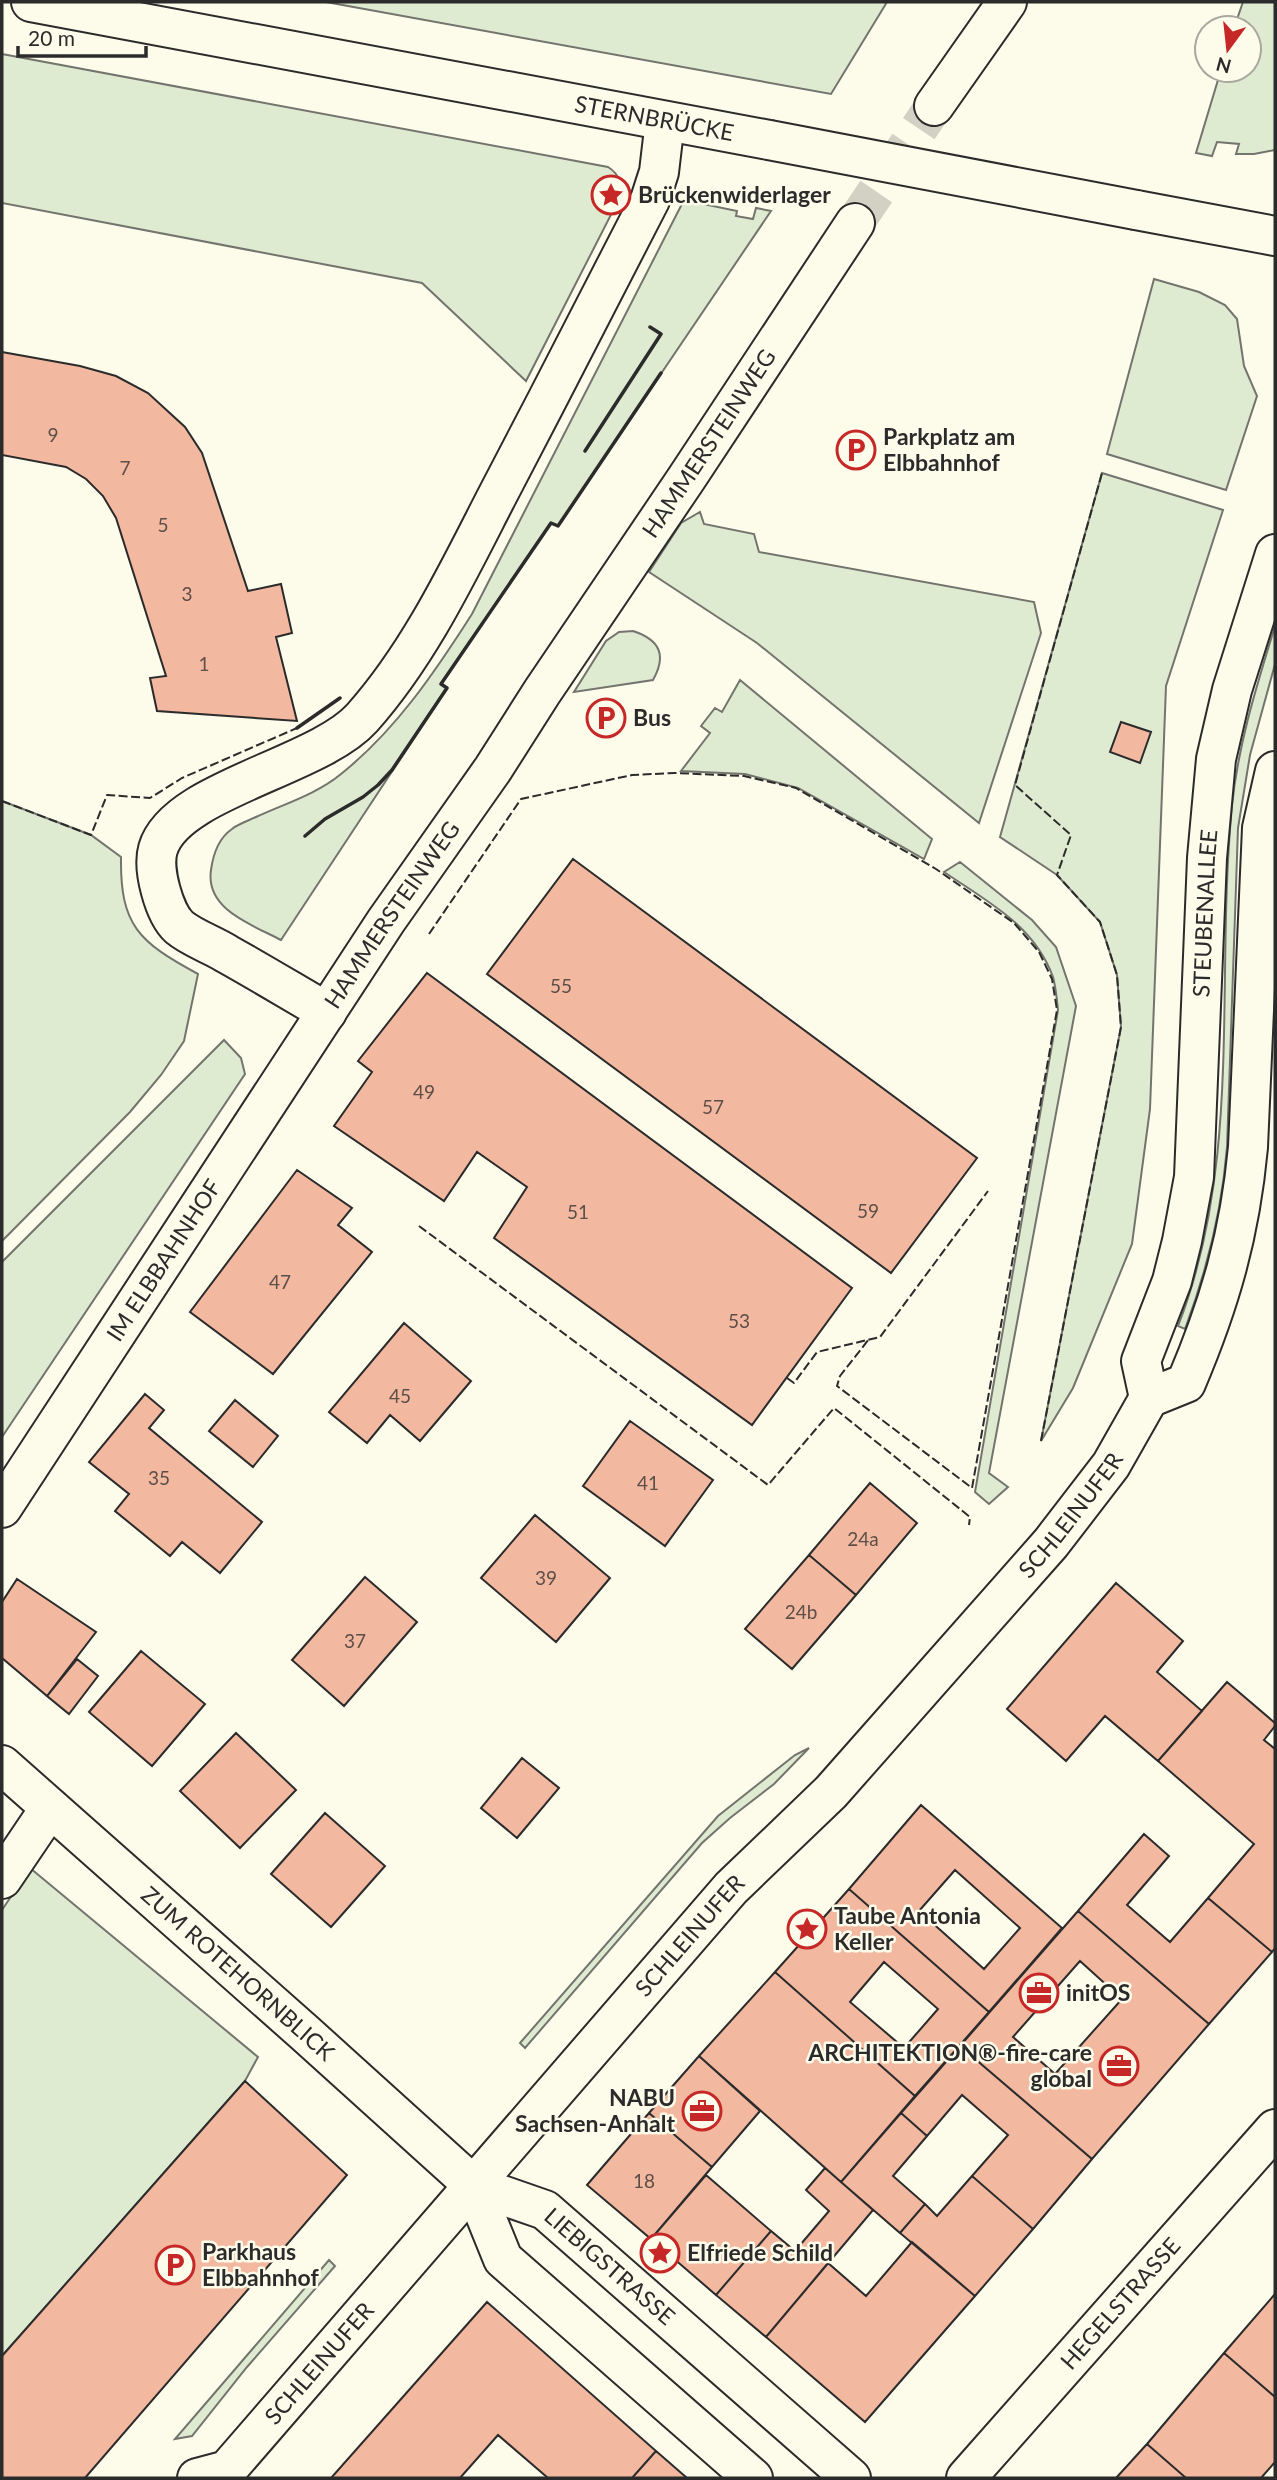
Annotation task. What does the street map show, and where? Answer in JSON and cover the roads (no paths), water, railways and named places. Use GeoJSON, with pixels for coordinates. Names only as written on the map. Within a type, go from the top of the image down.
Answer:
{"type":"FeatureCollection","features":[{"type":"Feature","properties":{"kind":"street","name":"STERNBRÜCKE"},"geometry":{"type":"LineString","coordinates":[[31,2],[1275,236]]}},
{"type":"Feature","properties":{"kind":"street"},"geometry":{"type":"LineString","coordinates":[[934,106],[1007,2]]}},
{"type":"Feature","properties":{"kind":"street","name":"HAMMERSTEINWEG"},"geometry":{"type":"LineString","coordinates":[[665,121],[659,172],[650,200],[443,601],[398,671],[360,720],[327,746],[218,795],[190,812],[170,828],[158,849],[157,872],[163,898],[179,926],[327,1012],[386,921],[493,769],[855,223]]}},
{"type":"Feature","properties":{"kind":"street","name":"STEUBENALLEE"},"geometry":{"type":"LineString","coordinates":[[1149,1398],[1141,1361],[1172,1281],[1194,1177],[1207,858],[1216,759],[1231,690],[1275,554]]}},
{"type":"Feature","properties":{"kind":"street"},"geometry":{"type":"LineString","coordinates":[[1149,1398],[1186,1383],[1221,1291],[1236,1235],[1248,1147],[1261,842],[1275,771]]}},
{"type":"Feature","properties":{"kind":"street","name":"IM ELBBAHNHOF"},"geometry":{"type":"LineString","coordinates":[[2,1508],[327,1012]]}},
{"type":"Feature","properties":{"kind":"street","name":"SCHLEINUFER"},"geometry":{"type":"LineString","coordinates":[[217,2475],[731,1888],[831,1792],[1051,1543],[1111,1465],[1149,1398]]}},
{"type":"Feature","properties":{"kind":"street","name":"ZUM ROTEHORNBLICK"},"geometry":{"type":"LineString","coordinates":[[2,1765],[473,2185]]}},
{"type":"Feature","properties":{"kind":"street"},"geometry":{"type":"LineString","coordinates":[[2,1880],[50,1808]]}},
{"type":"Feature","properties":{"kind":"street","name":"HEGELSTRASSE"},"geometry":{"type":"LineString","coordinates":[[967,2478],[1275,2129]]}},
{"type":"Feature","properties":{"kind":"street"},"geometry":{"type":"LineString","coordinates":[[473,2185],[503,2259],[753,2478]]}},
{"type":"Feature","properties":{"kind":"street","name":"LIEBIGSTRASSE"},"geometry":{"type":"LineString","coordinates":[[473,2185],[545,2210],[851,2478]]}},
{"type":"Feature","properties":{"kind":"tunnel"},"geometry":{"type":"LineString","coordinates":[[855,223],[934,106]]}},
{"type":"Feature","properties":{"kind":"place","name":"Brückenwiderlager"},"geometry":{"type":"Point","coordinates":[611,195]}},
{"type":"Feature","properties":{"kind":"place","name":"Parkplatz am Elbbahnhof"},"geometry":{"type":"Point","coordinates":[856,450]}},
{"type":"Feature","properties":{"kind":"place","name":"Bus"},"geometry":{"type":"Point","coordinates":[606,718]}},
{"type":"Feature","properties":{"kind":"place","name":"Taube Antonia Keller"},"geometry":{"type":"Point","coordinates":[807,1929]}},
{"type":"Feature","properties":{"kind":"place","name":"initOS"},"geometry":{"type":"Point","coordinates":[1039,1993]}},
{"type":"Feature","properties":{"kind":"place","name":"ARCHITEKTION®-fire-care global"},"geometry":{"type":"Point","coordinates":[1119,2066]}},
{"type":"Feature","properties":{"kind":"place","name":"NABU Sachsen-Anhalt"},"geometry":{"type":"Point","coordinates":[702,2111]}},
{"type":"Feature","properties":{"kind":"place","name":"Elfriede Schild"},"geometry":{"type":"Point","coordinates":[660,2253]}},
{"type":"Feature","properties":{"kind":"place","name":"Parkhaus Elbbahnhof"},"geometry":{"type":"Point","coordinates":[175,2265]}}]}
